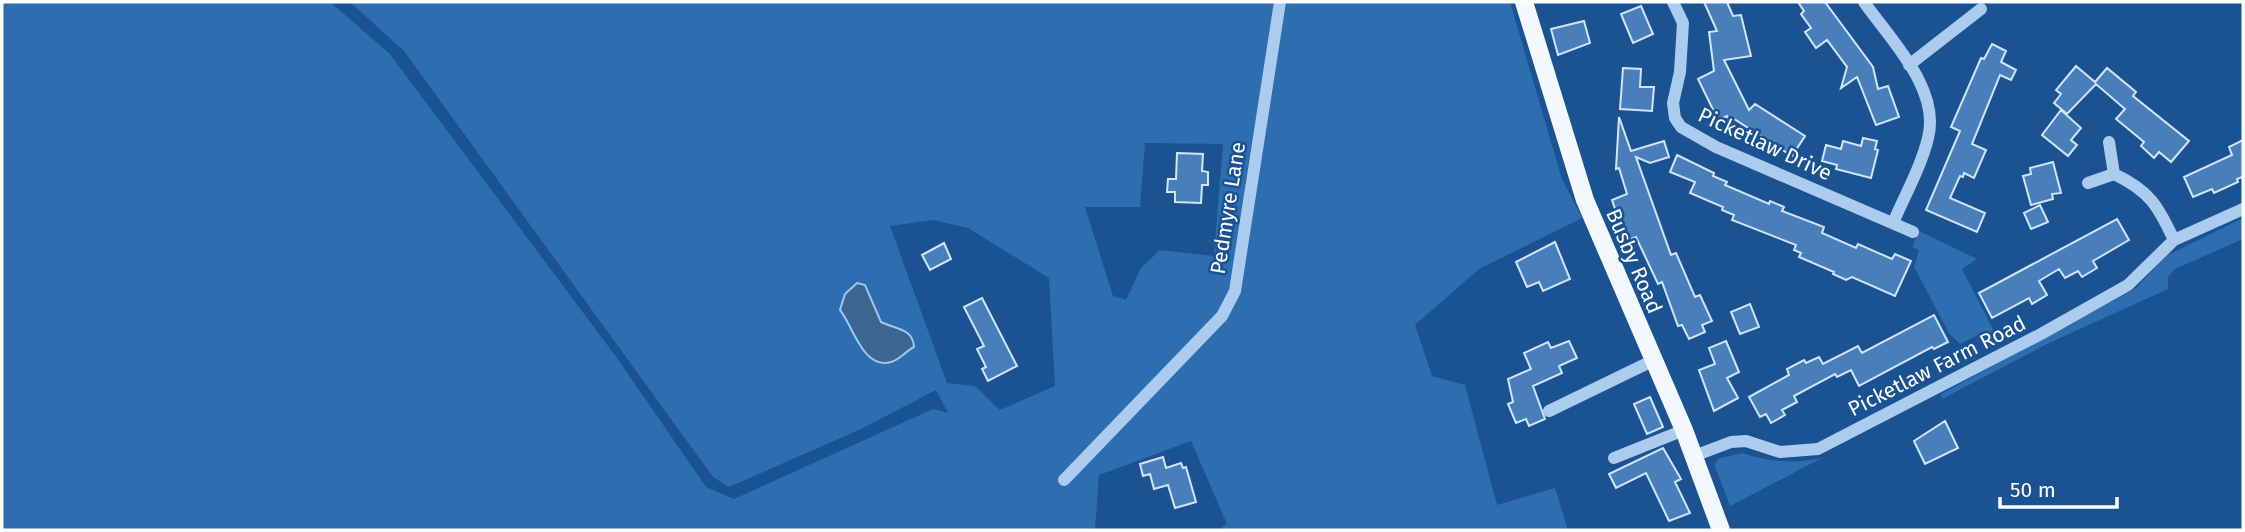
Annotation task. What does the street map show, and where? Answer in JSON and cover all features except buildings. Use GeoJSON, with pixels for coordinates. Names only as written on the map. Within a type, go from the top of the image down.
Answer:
{"type":"FeatureCollection","features":[{"type":"Feature","properties":{"kind":"main road","name":"Busby Road"},"geometry":{"type":"LineString","coordinates":[[1524,2],[1585,200],[1652,361],[1684,430],[1721,530]]}},
{"type":"Feature","properties":{"kind":"street","name":"Pedmyre Lane"},"geometry":{"type":"LineString","coordinates":[[1064,480],[1222,316],[1235,291],[1280,2]]}},
{"type":"Feature","properties":{"kind":"street","name":"Picketlaw Drive"},"geometry":{"type":"LineString","coordinates":[[1673,2],[1683,23],[1680,72],[1673,103],[1675,118],[1681,127],[1716,147],[1913,232]]}},
{"type":"Feature","properties":{"kind":"street"},"geometry":{"type":"LineString","coordinates":[[1864,2],[1909,65],[1929,105],[1928,138],[1894,223]]}},
{"type":"Feature","properties":{"kind":"street"},"geometry":{"type":"LineString","coordinates":[[1909,65],[1981,9]]}},
{"type":"Feature","properties":{"kind":"street"},"geometry":{"type":"LineString","coordinates":[[2109,142],[2114,174]]}},
{"type":"Feature","properties":{"kind":"street"},"geometry":{"type":"LineString","coordinates":[[2088,183],[2114,174],[2148,193],[2174,240]]}},
{"type":"Feature","properties":{"kind":"street","name":"Picketlaw Farm Road"},"geometry":{"type":"LineString","coordinates":[[1694,456],[1739,442],[1780,452],[1818,449],[2041,334],[2128,285],[2174,240],[2243,209]]}},
{"type":"Feature","properties":{"kind":"street"},"geometry":{"type":"LineString","coordinates":[[1549,411],[1652,361]]}},
{"type":"Feature","properties":{"kind":"street"},"geometry":{"type":"LineString","coordinates":[[1614,458],[1684,430]]}},
{"type":"Feature","properties":{"kind":"shaded area"},"geometry":{"type":"Polygon","coordinates":[[[2,2],[330,2],[389,53],[617,358],[706,487],[734,499],[933,409],[948,413],[936,390],[859,430],[729,487],[713,477],[404,51],[350,2],[1275,2],[1245,184],[1252,199],[1286,2],[1510,2],[1562,179],[1582,218],[1479,269],[1415,325],[1432,376],[1465,385],[1497,505],[1555,488],[1568,530],[1218,530],[1227,524],[1191,441],[1099,475],[1095,530],[2,530],[2,2]],[[1145,143],[1140,207],[1085,207],[1113,296],[1126,300],[1141,268],[1160,250],[1214,256],[1223,144],[1145,143]],[[933,220],[890,226],[947,383],[975,386],[1000,410],[1055,386],[1049,278],[968,228],[933,220]],[[865,285],[840,310],[860,345],[873,360],[891,362],[914,347],[906,331],[881,322],[865,285]]]}},
{"type":"Feature","properties":{"kind":"shaded area"},"geometry":{"type":"Polygon","coordinates":[[[2243,218],[2243,239],[2175,269],[2168,277],[2168,289],[2049,343],[1942,399],[1941,394],[2135,289],[2166,256],[2243,218]]]}},
{"type":"Feature","properties":{"kind":"shaded area"},"geometry":{"type":"Polygon","coordinates":[[[1919,231],[1977,259],[1962,269],[1999,341],[1987,347],[1980,334],[1960,344],[1949,333],[1914,267],[1919,250],[1912,247],[1919,231]]]}},
{"type":"Feature","properties":{"kind":"shaded area"},"geometry":{"type":"Polygon","coordinates":[[[857,283],[865,285],[881,322],[902,330],[913,341],[914,347],[894,361],[881,363],[873,360],[860,345],[840,310],[845,294],[857,283]]]}},
{"type":"Feature","properties":{"kind":"shaded area"},"geometry":{"type":"Polygon","coordinates":[[[1742,453],[1781,461],[1822,458],[1730,506],[1714,464],[1720,458],[1742,453]]]}}]}
